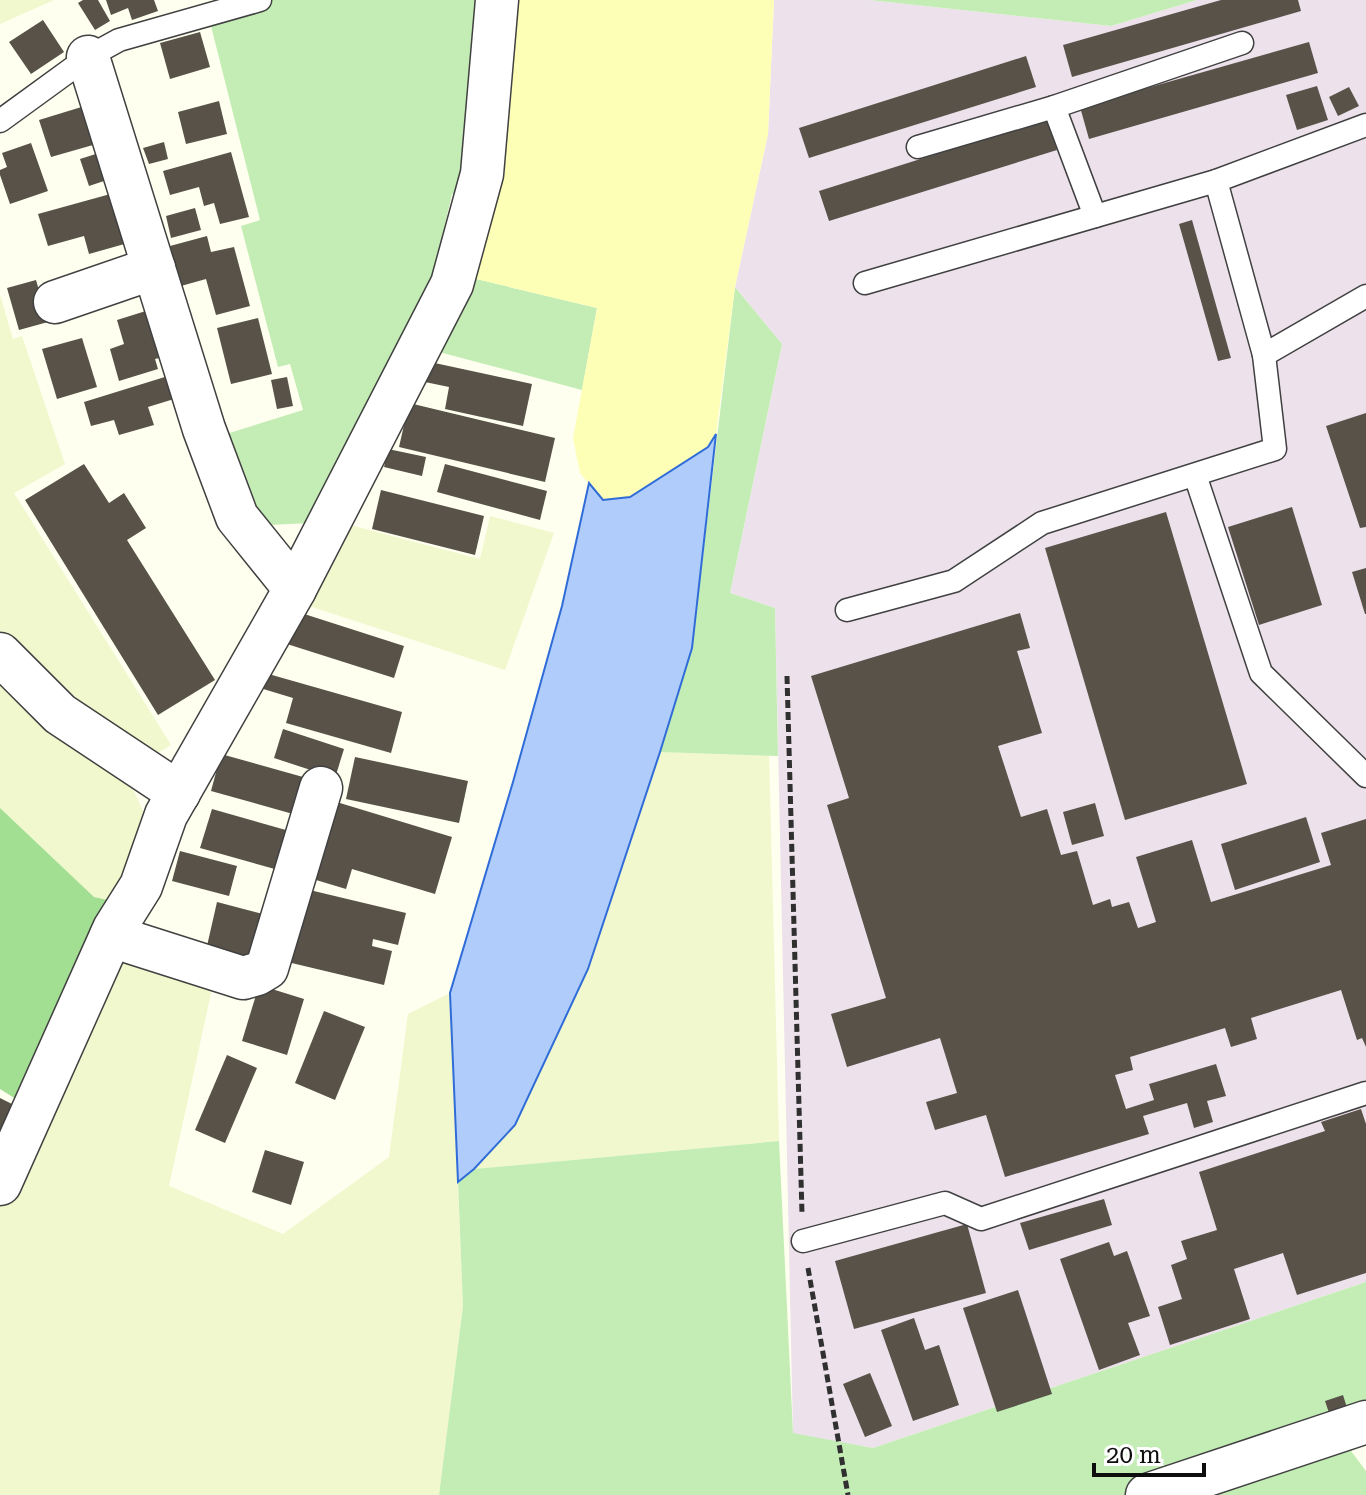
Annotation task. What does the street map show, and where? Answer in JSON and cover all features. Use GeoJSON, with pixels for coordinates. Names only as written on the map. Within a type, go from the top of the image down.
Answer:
{"type":"FeatureCollection","features":[{"type":"Feature","properties":{"kind":"street"},"geometry":{"type":"LineString","coordinates":[[0,1184],[111,936],[141,886],[166,815],[295,589],[452,284],[482,174],[497,0]]}},
{"type":"Feature","properties":{"kind":"street"},"geometry":{"type":"LineString","coordinates":[[88,57],[204,429],[237,517],[295,589]]}},
{"type":"Feature","properties":{"kind":"street"},"geometry":{"type":"LineString","coordinates":[[55,302],[154,268]]}},
{"type":"Feature","properties":{"kind":"street"},"geometry":{"type":"LineString","coordinates":[[0,654],[60,714],[179,793]]}},
{"type":"Feature","properties":{"kind":"street"},"geometry":{"type":"LineString","coordinates":[[111,936],[243,978],[267,968],[321,788]]}},
{"type":"Feature","properties":{"kind":"street"},"geometry":{"type":"LineString","coordinates":[[1147,1495],[1366,1422]]}},
{"type":"Feature","properties":{"kind":"lane"},"geometry":{"type":"LineString","coordinates":[[0,121],[88,57],[119,40],[260,0]]}},
{"type":"Feature","properties":{"kind":"lane"},"geometry":{"type":"LineString","coordinates":[[918,147],[1054,107],[1242,43]]}},
{"type":"Feature","properties":{"kind":"lane"},"geometry":{"type":"LineString","coordinates":[[1054,107],[1095,216]]}},
{"type":"Feature","properties":{"kind":"lane"},"geometry":{"type":"LineString","coordinates":[[865,283],[1216,181],[1366,125]]}},
{"type":"Feature","properties":{"kind":"lane"},"geometry":{"type":"LineString","coordinates":[[847,610],[954,581],[1042,523],[1275,449],[1264,355],[1216,181]]}},
{"type":"Feature","properties":{"kind":"lane"},"geometry":{"type":"LineString","coordinates":[[1264,355],[1366,296]]}},
{"type":"Feature","properties":{"kind":"lane"},"geometry":{"type":"LineString","coordinates":[[1195,475],[1261,673],[1366,776]]}},
{"type":"Feature","properties":{"kind":"lane"},"geometry":{"type":"LineString","coordinates":[[803,1241],[945,1203],[981,1219],[1366,1093]]}},
{"type":"Feature","properties":{"kind":"path"},"geometry":{"type":"LineString","coordinates":[[787,676],[803,1241],[848,1495]]}},
{"type":"Feature","properties":{"kind":"shaded area"},"geometry":{"type":"Polygon","coordinates":[[[0,0],[54,0],[0,24],[0,0]]]}},
{"type":"Feature","properties":{"kind":"shaded area"},"geometry":{"type":"Polygon","coordinates":[[[233,0],[508,0],[491,192],[452,194],[430,288],[309,523],[270,525],[253,513],[223,435],[303,410],[290,364],[278,367],[241,226],[260,220],[211,26],[239,18],[233,0]]]}},
{"type":"Feature","properties":{"kind":"shaded area"},"geometry":{"type":"Polygon","coordinates":[[[774,0],[869,0],[1111,26],[1197,0],[1366,0],[1366,1282],[873,1448],[793,1434],[775,608],[730,593],[782,344],[735,287],[768,134],[774,0]]]}},
{"type":"Feature","properties":{"kind":"shaded area"},"geometry":{"type":"Polygon","coordinates":[[[869,0],[1197,0],[1111,26],[869,0]]]}},
{"type":"Feature","properties":{"kind":"shaded area"},"geometry":{"type":"Polygon","coordinates":[[[472,278],[597,308],[582,390],[439,352],[472,278]]]}},
{"type":"Feature","properties":{"kind":"shaded area"},"geometry":{"type":"Polygon","coordinates":[[[735,287],[782,344],[730,593],[775,608],[778,756],[660,752],[692,648],[735,287]]]}},
{"type":"Feature","properties":{"kind":"shaded area"},"geometry":{"type":"Polygon","coordinates":[[[0,295],[13,339],[22,336],[65,464],[14,493],[171,745],[150,758],[0,631],[0,295]]]}},
{"type":"Feature","properties":{"kind":"shaded area"},"geometry":{"type":"Polygon","coordinates":[[[490,516],[554,533],[505,670],[297,602],[346,524],[480,559],[490,516]]]}},
{"type":"Feature","properties":{"kind":"shaded area"},"geometry":{"type":"Polygon","coordinates":[[[0,678],[131,784],[150,828],[117,902],[94,897],[0,808],[0,678]]]}},
{"type":"Feature","properties":{"kind":"shaded area"},"geometry":{"type":"Polygon","coordinates":[[[660,752],[769,753],[779,1141],[474,1169],[515,1125],[588,969],[660,752]]]}},
{"type":"Feature","properties":{"kind":"shaded area"},"geometry":{"type":"Polygon","coordinates":[[[0,808],[94,897],[117,902],[27,1106],[0,1089],[0,808]]]}},
{"type":"Feature","properties":{"kind":"shaded area"},"geometry":{"type":"Polygon","coordinates":[[[111,943],[215,975],[169,1186],[283,1234],[389,1157],[408,1014],[450,993],[463,1306],[439,1495],[0,1495],[0,1201],[111,943]]]}},
{"type":"Feature","properties":{"kind":"shaded area"},"geometry":{"type":"Polygon","coordinates":[[[779,1141],[793,1433],[873,1448],[1366,1282],[1366,1444],[1351,1451],[1366,1471],[1366,1495],[439,1495],[463,1306],[458,1182],[474,1169],[779,1141]]]}},
{"type":"Feature","properties":{"kind":"sand"},"geometry":{"type":"Polygon","coordinates":[[[508,0],[774,0],[768,134],[735,287],[716,434],[709,447],[630,497],[603,501],[580,473],[573,438],[597,308],[472,278],[508,0]]]}},
{"type":"Feature","properties":{"kind":"water"},"geometry":{"type":"Polygon","coordinates":[[[716,434],[692,648],[588,969],[515,1125],[458,1182],[450,993],[562,606],[589,483],[603,500],[630,497],[708,447],[716,434]]]}},
{"type":"Feature","properties":{"kind":"building"},"geometry":{"type":"Polygon","coordinates":[[[98,0],[110,21],[95,30],[78,3],[98,0]]]}},
{"type":"Feature","properties":{"kind":"building"},"geometry":{"type":"Polygon","coordinates":[[[106,0],[154,0],[158,11],[132,20],[128,8],[111,15],[106,0]]]}},
{"type":"Feature","properties":{"kind":"building"},"geometry":{"type":"Polygon","coordinates":[[[1221,0],[1298,0],[1301,11],[1072,77],[1063,45],[1221,0]]]}},
{"type":"Feature","properties":{"kind":"building"},"geometry":{"type":"Polygon","coordinates":[[[43,20],[64,52],[31,74],[9,42],[43,20]]]}},
{"type":"Feature","properties":{"kind":"building"},"geometry":{"type":"Polygon","coordinates":[[[200,32],[210,67],[170,79],[160,43],[200,32]]]}},
{"type":"Feature","properties":{"kind":"building"},"geometry":{"type":"Polygon","coordinates":[[[1309,42],[1318,73],[1089,139],[1080,107],[1309,42]]]}},
{"type":"Feature","properties":{"kind":"building"},"geometry":{"type":"Polygon","coordinates":[[[1026,56],[1036,87],[809,158],[799,128],[1026,56]]]}},
{"type":"Feature","properties":{"kind":"building"},"geometry":{"type":"Polygon","coordinates":[[[1317,86],[1328,120],[1297,130],[1286,95],[1317,86]]]}},
{"type":"Feature","properties":{"kind":"building"},"geometry":{"type":"Polygon","coordinates":[[[1349,87],[1359,106],[1338,116],[1329,97],[1349,87]]]}},
{"type":"Feature","properties":{"kind":"building"},"geometry":{"type":"Polygon","coordinates":[[[219,101],[227,134],[186,144],[178,112],[219,101]]]}},
{"type":"Feature","properties":{"kind":"building"},"geometry":{"type":"Polygon","coordinates":[[[88,105],[100,143],[51,157],[39,120],[88,105]]]}},
{"type":"Feature","properties":{"kind":"building"},"geometry":{"type":"Polygon","coordinates":[[[1047,119],[1057,150],[829,221],[819,191],[1047,119]]]}},
{"type":"Feature","properties":{"kind":"building"},"geometry":{"type":"Polygon","coordinates":[[[164,142],[168,159],[149,164],[143,148],[164,142]]]}},
{"type":"Feature","properties":{"kind":"building"},"geometry":{"type":"Polygon","coordinates":[[[31,143],[48,191],[10,204],[0,175],[0,170],[7,167],[2,153],[31,143]]]}},
{"type":"Feature","properties":{"kind":"building"},"geometry":{"type":"Polygon","coordinates":[[[102,152],[110,179],[89,186],[80,159],[102,152]]]}},
{"type":"Feature","properties":{"kind":"building"},"geometry":{"type":"Polygon","coordinates":[[[231,152],[249,217],[220,224],[214,203],[204,206],[199,187],[170,195],[163,171],[231,152]]]}},
{"type":"Feature","properties":{"kind":"building"},"geometry":{"type":"Polygon","coordinates":[[[114,193],[128,243],[89,254],[84,236],[48,246],[38,214],[114,193]]]}},
{"type":"Feature","properties":{"kind":"building"},"geometry":{"type":"Polygon","coordinates":[[[195,208],[201,230],[171,238],[166,216],[195,208]]]}},
{"type":"Feature","properties":{"kind":"building"},"geometry":{"type":"Polygon","coordinates":[[[1192,220],[1231,358],[1218,361],[1179,224],[1192,220]]]}},
{"type":"Feature","properties":{"kind":"building"},"geometry":{"type":"Polygon","coordinates":[[[207,236],[211,252],[234,247],[250,306],[216,315],[206,279],[181,286],[170,246],[207,236]]]}},
{"type":"Feature","properties":{"kind":"building"},"geometry":{"type":"Polygon","coordinates":[[[36,280],[48,322],[19,330],[7,288],[36,280]]]}},
{"type":"Feature","properties":{"kind":"building"},"geometry":{"type":"Polygon","coordinates":[[[149,310],[163,357],[155,359],[158,369],[119,381],[110,349],[124,344],[117,320],[149,310]]]}},
{"type":"Feature","properties":{"kind":"building"},"geometry":{"type":"Polygon","coordinates":[[[258,318],[272,374],[231,384],[217,328],[258,318]]]}},
{"type":"Feature","properties":{"kind":"building"},"geometry":{"type":"Polygon","coordinates":[[[82,338],[97,387],[57,399],[42,349],[82,338]]]}},
{"type":"Feature","properties":{"kind":"building"},"geometry":{"type":"Polygon","coordinates":[[[430,362],[532,384],[523,426],[445,409],[449,387],[425,382],[430,362]]]}},
{"type":"Feature","properties":{"kind":"building"},"geometry":{"type":"Polygon","coordinates":[[[168,376],[174,399],[148,407],[154,425],[119,435],[114,420],[91,426],[84,402],[168,376]]]}},
{"type":"Feature","properties":{"kind":"building"},"geometry":{"type":"Polygon","coordinates":[[[287,377],[293,406],[277,409],[271,380],[287,377]]]}},
{"type":"Feature","properties":{"kind":"building"},"geometry":{"type":"Polygon","coordinates":[[[409,403],[555,438],[545,482],[399,447],[409,403]]]}},
{"type":"Feature","properties":{"kind":"building"},"geometry":{"type":"Polygon","coordinates":[[[1366,413],[1366,527],[1360,528],[1326,426],[1366,413]]]}},
{"type":"Feature","properties":{"kind":"building"},"geometry":{"type":"Polygon","coordinates":[[[388,449],[426,457],[422,476],[384,467],[388,449]]]}},
{"type":"Feature","properties":{"kind":"building"},"geometry":{"type":"Polygon","coordinates":[[[84,464],[109,503],[124,493],[146,528],[127,540],[215,680],[158,715],[25,500],[84,464]]]}},
{"type":"Feature","properties":{"kind":"building"},"geometry":{"type":"Polygon","coordinates":[[[445,464],[547,491],[540,520],[437,492],[445,464]]]}},
{"type":"Feature","properties":{"kind":"building"},"geometry":{"type":"Polygon","coordinates":[[[381,490],[484,516],[475,555],[372,529],[381,490]]]}},
{"type":"Feature","properties":{"kind":"building"},"geometry":{"type":"Polygon","coordinates":[[[1292,507],[1322,605],[1259,625],[1228,527],[1292,507]]]}},
{"type":"Feature","properties":{"kind":"building"},"geometry":{"type":"Polygon","coordinates":[[[1166,512],[1247,784],[1125,820],[1045,548],[1166,512]]]}},
{"type":"Feature","properties":{"kind":"building"},"geometry":{"type":"Polygon","coordinates":[[[1366,568],[1366,614],[1365,614],[1352,572],[1366,568]]]}},
{"type":"Feature","properties":{"kind":"building"},"geometry":{"type":"Polygon","coordinates":[[[298,612],[404,646],[394,678],[287,644],[298,612]]]}},
{"type":"Feature","properties":{"kind":"building"},"geometry":{"type":"Polygon","coordinates":[[[1020,613],[1030,648],[1017,651],[1042,733],[998,746],[1021,817],[1047,809],[1061,855],[1077,851],[1093,905],[1110,899],[1112,907],[1129,902],[1138,928],[1156,922],[1136,857],[1192,840],[1211,902],[1331,865],[1321,833],[1366,819],[1366,1047],[1362,1038],[1357,1040],[1341,990],[1251,1018],[1257,1039],[1231,1047],[1225,1028],[1130,1057],[1133,1070],[1115,1075],[1126,1109],[1154,1100],[1149,1084],[1216,1064],[1226,1096],[1207,1101],[1213,1122],[1194,1128],[1187,1103],[1143,1116],[1149,1134],[1005,1177],[986,1115],[935,1130],[926,1102],[957,1093],[940,1038],[847,1067],[831,1014],[886,998],[827,805],[849,798],[811,676],[1020,613]]]}},
{"type":"Feature","properties":{"kind":"building"},"geometry":{"type":"Polygon","coordinates":[[[265,673],[402,712],[391,753],[286,723],[293,698],[260,688],[265,673]]]}},
{"type":"Feature","properties":{"kind":"building"},"geometry":{"type":"Polygon","coordinates":[[[283,729],[344,749],[335,778],[274,758],[283,729]]]}},
{"type":"Feature","properties":{"kind":"building"},"geometry":{"type":"Polygon","coordinates":[[[221,754],[303,777],[293,814],[211,791],[221,754]]]}},
{"type":"Feature","properties":{"kind":"building"},"geometry":{"type":"Polygon","coordinates":[[[355,757],[468,781],[459,823],[346,799],[355,757]]]}},
{"type":"Feature","properties":{"kind":"building"},"geometry":{"type":"Polygon","coordinates":[[[330,800],[452,837],[435,894],[352,869],[346,889],[306,877],[330,800]]]}},
{"type":"Feature","properties":{"kind":"building"},"geometry":{"type":"Polygon","coordinates":[[[1095,803],[1104,836],[1072,845],[1063,812],[1095,803]]]}},
{"type":"Feature","properties":{"kind":"building"},"geometry":{"type":"Polygon","coordinates":[[[212,809],[300,834],[289,873],[200,848],[212,809]]]}},
{"type":"Feature","properties":{"kind":"building"},"geometry":{"type":"Polygon","coordinates":[[[1306,817],[1320,862],[1235,890],[1221,844],[1306,817]]]}},
{"type":"Feature","properties":{"kind":"building"},"geometry":{"type":"Polygon","coordinates":[[[180,851],[237,866],[229,896],[172,881],[180,851]]]}},
{"type":"Feature","properties":{"kind":"building"},"geometry":{"type":"Polygon","coordinates":[[[297,887],[406,913],[398,945],[373,939],[372,946],[392,951],[384,985],[279,960],[297,887]]]}},
{"type":"Feature","properties":{"kind":"building"},"geometry":{"type":"Polygon","coordinates":[[[217,902],[263,914],[249,970],[204,959],[217,902]]]}},
{"type":"Feature","properties":{"kind":"building"},"geometry":{"type":"Polygon","coordinates":[[[259,985],[304,999],[287,1055],[242,1041],[259,985]]]}},
{"type":"Feature","properties":{"kind":"building"},"geometry":{"type":"Polygon","coordinates":[[[324,1011],[365,1027],[335,1100],[295,1083],[324,1011]]]}},
{"type":"Feature","properties":{"kind":"building"},"geometry":{"type":"Polygon","coordinates":[[[227,1055],[257,1068],[225,1143],[195,1130],[227,1055]]]}},
{"type":"Feature","properties":{"kind":"building"},"geometry":{"type":"Polygon","coordinates":[[[0,1098],[24,1110],[0,1148],[0,1098]]]}},
{"type":"Feature","properties":{"kind":"building"},"geometry":{"type":"Polygon","coordinates":[[[1361,1109],[1366,1124],[1366,1273],[1297,1295],[1283,1253],[1234,1269],[1250,1319],[1170,1345],[1158,1307],[1182,1299],[1171,1265],[1187,1259],[1181,1241],[1217,1230],[1199,1172],[1325,1131],[1321,1122],[1361,1109]]]}},
{"type":"Feature","properties":{"kind":"building"},"geometry":{"type":"Polygon","coordinates":[[[265,1150],[304,1162],[291,1205],[252,1192],[265,1150]]]}},
{"type":"Feature","properties":{"kind":"building"},"geometry":{"type":"Polygon","coordinates":[[[1104,1199],[1112,1225],[1029,1250],[1020,1223],[1104,1199]]]}},
{"type":"Feature","properties":{"kind":"building"},"geometry":{"type":"Polygon","coordinates":[[[967,1224],[986,1293],[854,1329],[835,1261],[967,1224]]]}},
{"type":"Feature","properties":{"kind":"building"},"geometry":{"type":"Polygon","coordinates":[[[1109,1242],[1114,1256],[1127,1251],[1150,1316],[1128,1323],[1140,1355],[1099,1370],[1060,1259],[1109,1242]]]}},
{"type":"Feature","properties":{"kind":"building"},"geometry":{"type":"Polygon","coordinates":[[[1018,1290],[1052,1394],[997,1412],[963,1308],[1018,1290]]]}},
{"type":"Feature","properties":{"kind":"building"},"geometry":{"type":"Polygon","coordinates":[[[914,1318],[925,1350],[939,1345],[959,1405],[913,1421],[881,1330],[914,1318]]]}},
{"type":"Feature","properties":{"kind":"building"},"geometry":{"type":"Polygon","coordinates":[[[870,1373],[892,1426],[865,1437],[843,1384],[870,1373]]]}},
{"type":"Feature","properties":{"kind":"building"},"geometry":{"type":"Polygon","coordinates":[[[1343,1395],[1349,1414],[1331,1419],[1325,1401],[1343,1395]]]}}]}
